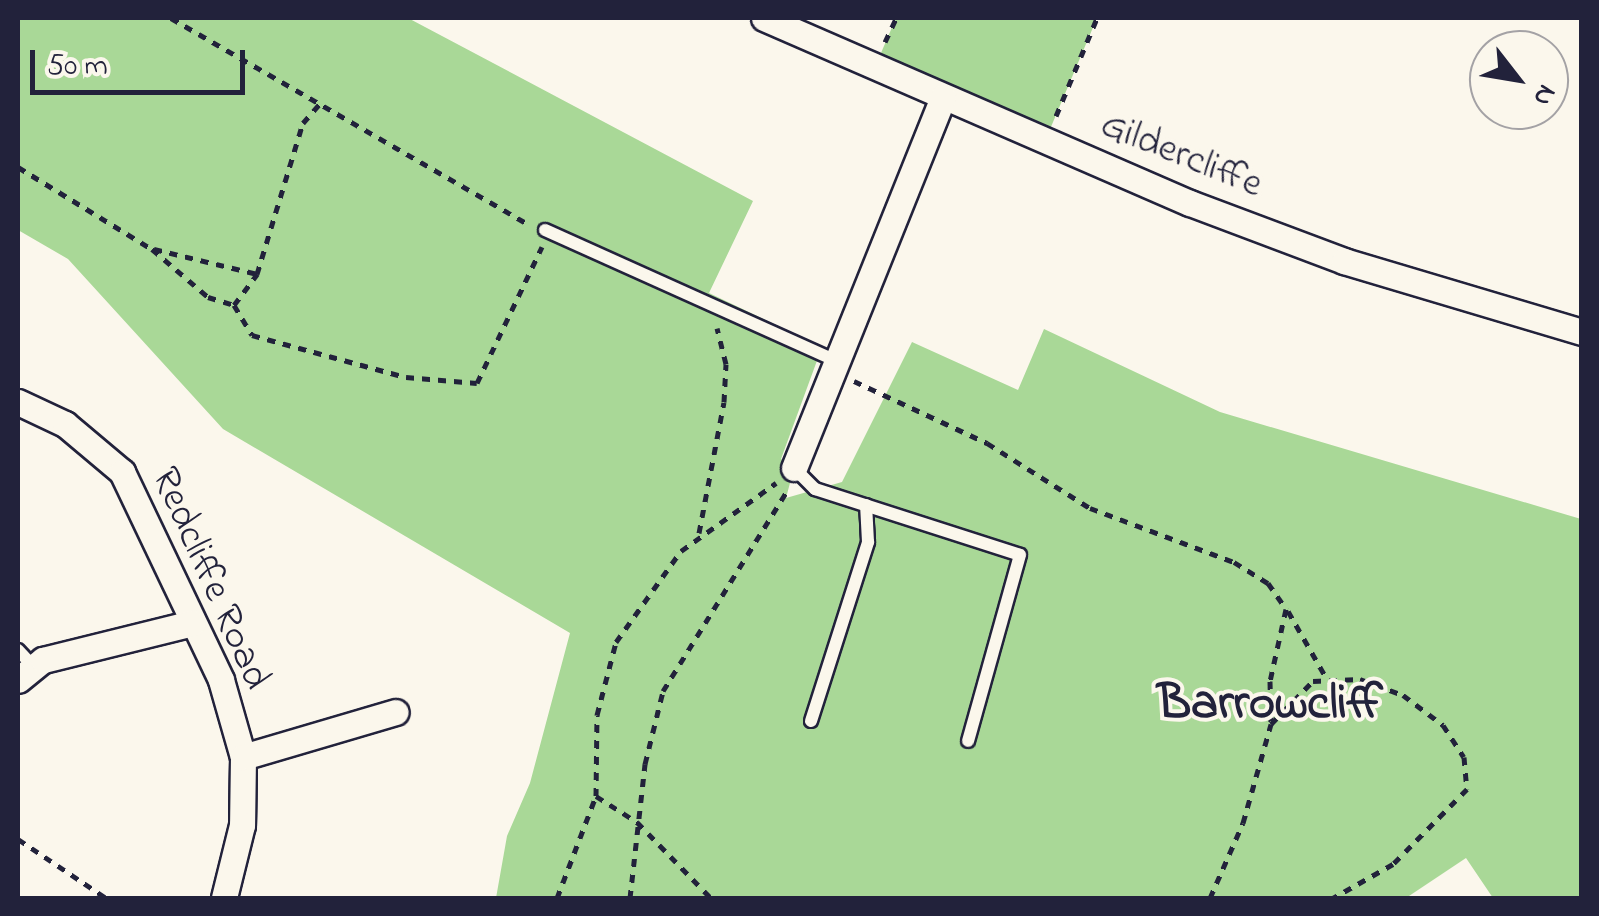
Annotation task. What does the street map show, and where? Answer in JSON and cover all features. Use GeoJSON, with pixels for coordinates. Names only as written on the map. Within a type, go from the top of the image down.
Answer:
{"type":"FeatureCollection","features":[{"type":"Feature","properties":{"kind":"street","name":"Gildercliffe"},"geometry":{"type":"LineString","coordinates":[[764,18],[1046,141],[1344,261],[1582,332]]}},
{"type":"Feature","properties":{"kind":"street"},"geometry":{"type":"LineString","coordinates":[[794,468],[943,97]]}},
{"type":"Feature","properties":{"kind":"street","name":"Redcliffe Road"},"geometry":{"type":"LineString","coordinates":[[18,402],[65,424],[122,472],[221,680],[243,757],[242,825],[224,898]]}},
{"type":"Feature","properties":{"kind":"street"},"geometry":{"type":"LineString","coordinates":[[23,666],[193,623]]}},
{"type":"Feature","properties":{"kind":"street"},"geometry":{"type":"LineString","coordinates":[[243,757],[396,712]]}},
{"type":"Feature","properties":{"kind":"lane"},"geometry":{"type":"LineString","coordinates":[[547,231],[701,298],[835,366]]}},
{"type":"Feature","properties":{"kind":"lane"},"geometry":{"type":"LineString","coordinates":[[794,468],[815,490],[1020,555],[968,741]]}},
{"type":"Feature","properties":{"kind":"lane"},"geometry":{"type":"LineString","coordinates":[[811,720],[868,542],[866,504]]}},
{"type":"Feature","properties":{"kind":"path"},"geometry":{"type":"LineString","coordinates":[[18,167],[152,249],[208,298],[234,306],[252,334],[406,377],[477,382],[547,231],[431,173],[321,102],[172,18]]}},
{"type":"Feature","properties":{"kind":"path"},"geometry":{"type":"LineString","coordinates":[[1046,141],[1097,18]]}},
{"type":"Feature","properties":{"kind":"path"},"geometry":{"type":"LineString","coordinates":[[234,306],[257,274],[303,123],[321,102]]}},
{"type":"Feature","properties":{"kind":"path"},"geometry":{"type":"LineString","coordinates":[[152,249],[257,274]]}},
{"type":"Feature","properties":{"kind":"path"},"geometry":{"type":"LineString","coordinates":[[698,536],[726,364],[701,298]]}},
{"type":"Feature","properties":{"kind":"path"},"geometry":{"type":"LineString","coordinates":[[835,366],[988,443],[1090,508],[1234,562],[1268,582],[1329,680]]}},
{"type":"Feature","properties":{"kind":"path"},"geometry":{"type":"LineString","coordinates":[[558,898],[596,796],[597,715],[616,642],[655,580],[698,536],[794,468]]}},
{"type":"Feature","properties":{"kind":"path"},"geometry":{"type":"LineString","coordinates":[[630,898],[637,822],[663,691],[785,498],[794,468]]}},
{"type":"Feature","properties":{"kind":"path"},"geometry":{"type":"LineString","coordinates":[[1210,898],[1243,824],[1271,724],[1270,680],[1286,608]]}},
{"type":"Feature","properties":{"kind":"path"},"geometry":{"type":"LineString","coordinates":[[1271,724],[1313,681],[1360,679],[1403,694],[1443,724],[1464,757],[1467,789],[1394,864],[1333,898]]}},
{"type":"Feature","properties":{"kind":"path"},"geometry":{"type":"LineString","coordinates":[[596,796],[637,822],[711,898]]}},
{"type":"Feature","properties":{"kind":"path"},"geometry":{"type":"LineString","coordinates":[[18,840],[106,898]]}},
{"type":"Feature","properties":{"kind":"green space"},"geometry":{"type":"Polygon","coordinates":[[[18,18],[408,18],[753,201],[709,293],[822,347],[781,459],[794,468],[786,498],[842,482],[912,342],[1018,390],[1044,329],[1220,412],[1581,519],[1581,898],[1493,898],[1466,858],[1406,898],[496,898],[507,836],[530,783],[570,633],[223,429],[68,259],[18,230],[18,18]]]}},
{"type":"Feature","properties":{"kind":"green space"},"geometry":{"type":"Polygon","coordinates":[[[896,18],[1097,18],[1045,141],[875,67],[896,18]]]}},
{"type":"Feature","properties":{"kind":"district","name":"Barrowcliff"},"geometry":{"type":"Point","coordinates":[1270,705]}}]}
